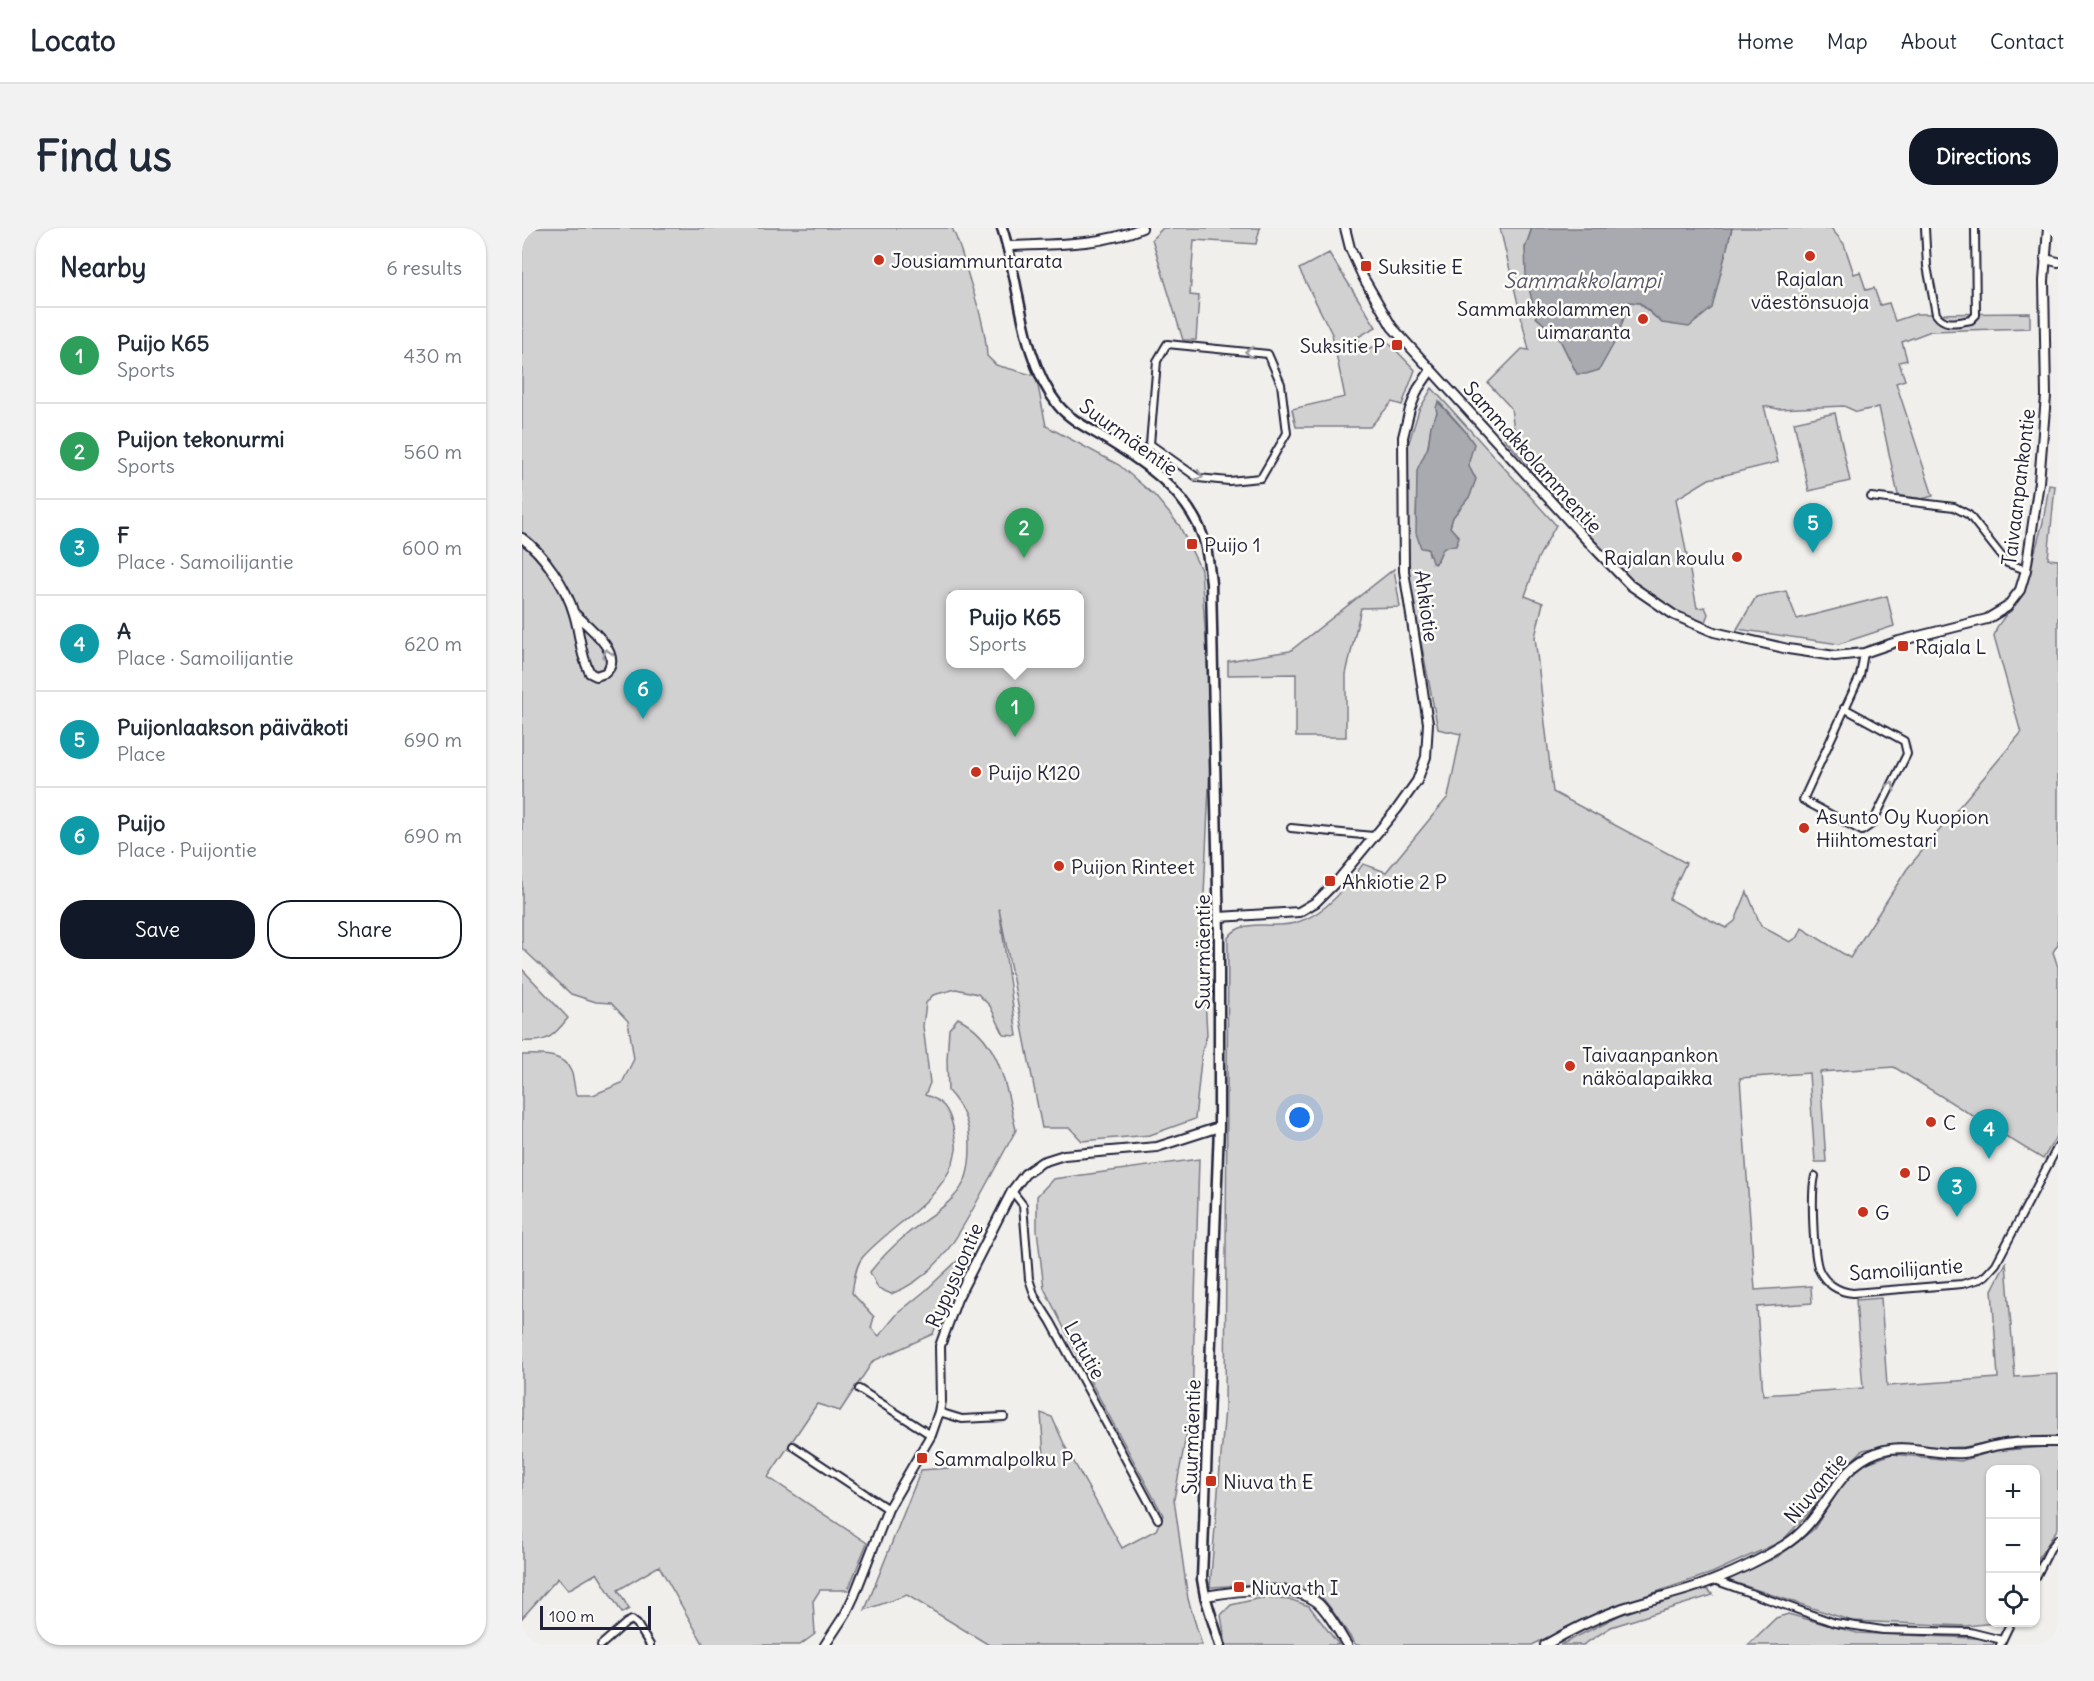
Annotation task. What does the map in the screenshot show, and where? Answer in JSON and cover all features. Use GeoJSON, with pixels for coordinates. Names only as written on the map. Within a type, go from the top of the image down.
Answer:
{"type":"FeatureCollection","features":[{"type":"Feature","properties":{"kind":"main road","name":"Suurmäentie"},"geometry":{"type":"LineString","coordinates":[[1002,228],[1029,345],[1041,381],[1059,407],[1078,422],[1138,460],[1173,488],[1187,505],[1202,533],[1207,552],[1211,583],[1219,917],[1219,1127],[1202,1580],[1204,1596],[1220,1645]]}},
{"type":"Feature","properties":{"kind":"street"},"geometry":{"type":"LineString","coordinates":[[1008,246],[1098,240],[1142,228]]}},
{"type":"Feature","properties":{"kind":"street","name":"Sammakkolammentie"},"geometry":{"type":"LineString","coordinates":[[1345,228],[1350,248],[1363,277],[1392,327],[1614,570],[1646,597],[1674,615],[1723,635],[1835,656],[1864,653]]}},
{"type":"Feature","properties":{"kind":"street"},"geometry":{"type":"LineString","coordinates":[[1925,228],[1927,266],[1936,314],[1941,321],[1947,323],[1971,320],[1976,315],[1975,228]]}},
{"type":"Feature","properties":{"kind":"street","name":"Taivaanpankontie"},"geometry":{"type":"LineString","coordinates":[[1864,653],[1899,641],[1987,619],[2007,607],[2020,590],[2026,570],[2040,482],[2046,396],[2045,259],[2048,228]]}},
{"type":"Feature","properties":{"kind":"street"},"geometry":{"type":"LineString","coordinates":[[2045,259],[2058,262]]}},
{"type":"Feature","properties":{"kind":"street"},"geometry":{"type":"LineString","coordinates":[[1138,460],[1150,444],[1157,361],[1167,344],[1268,354],[1281,384],[1287,433],[1261,478],[1228,481],[1198,478],[1150,444]]}},
{"type":"Feature","properties":{"kind":"street","name":"Ahkiotie"},"geometry":{"type":"LineString","coordinates":[[1219,917],[1299,912],[1316,902],[1338,880],[1397,809],[1417,781],[1426,757],[1428,723],[1404,571],[1403,437],[1418,389],[1431,370]]}},
{"type":"Feature","properties":{"kind":"street"},"geometry":{"type":"LineString","coordinates":[[1871,497],[1954,507],[1969,515],[2007,563],[2026,570]]}},
{"type":"Feature","properties":{"kind":"street"},"geometry":{"type":"LineString","coordinates":[[522,538],[532,545],[558,580],[574,613],[590,673],[596,676],[605,673],[611,664],[606,645],[574,613]]}},
{"type":"Feature","properties":{"kind":"street"},"geometry":{"type":"LineString","coordinates":[[1844,708],[1904,741],[1907,754],[1872,824],[1862,831],[1803,800],[1844,708],[1860,675],[1864,653]]}},
{"type":"Feature","properties":{"kind":"street"},"geometry":{"type":"LineString","coordinates":[[1291,828],[1373,836]]}},
{"type":"Feature","properties":{"kind":"street","name":"Rypysuontie"},"geometry":{"type":"LineString","coordinates":[[825,1645],[854,1596],[888,1509],[931,1435],[939,1412],[940,1346],[957,1299],[1012,1191],[1025,1174],[1037,1165],[1064,1155],[1157,1147],[1219,1127]]}},
{"type":"Feature","properties":{"kind":"street","name":"Samoilijantie"},"geometry":{"type":"LineString","coordinates":[[1815,1176],[1812,1188],[1818,1267],[1829,1283],[1852,1293],[1962,1284],[1980,1279],[1996,1264],[2058,1146]]}},
{"type":"Feature","properties":{"kind":"street","name":"Latutie"},"geometry":{"type":"LineString","coordinates":[[1012,1191],[1023,1205],[1029,1279],[1035,1297],[1051,1322],[1158,1519]]}},
{"type":"Feature","properties":{"kind":"street"},"geometry":{"type":"LineString","coordinates":[[859,1389],[931,1435]]}},
{"type":"Feature","properties":{"kind":"street"},"geometry":{"type":"LineString","coordinates":[[939,1412],[962,1419],[1004,1417]]}},
{"type":"Feature","properties":{"kind":"street","name":"Niuvantie"},"geometry":{"type":"LineString","coordinates":[[1545,1645],[1622,1608],[1714,1580],[1783,1546],[1800,1535],[1826,1503],[1842,1477],[1864,1457],[1899,1448],[1956,1453],[2001,1444],[2058,1442]]}},
{"type":"Feature","properties":{"kind":"street"},"geometry":{"type":"LineString","coordinates":[[794,1446],[888,1509]]}},
{"type":"Feature","properties":{"kind":"street"},"geometry":{"type":"LineString","coordinates":[[2038,1573],[2058,1539]]}},
{"type":"Feature","properties":{"kind":"street"},"geometry":{"type":"LineString","coordinates":[[1714,1580],[1835,1623],[1883,1630],[1970,1632],[2001,1642],[2009,1627]]}},
{"type":"Feature","properties":{"kind":"street"},"geometry":{"type":"LineString","coordinates":[[1204,1596],[1226,1592],[1282,1591],[1301,1594],[1323,1608],[1347,1645]]}},
{"type":"Feature","properties":{"kind":"street"},"geometry":{"type":"LineString","coordinates":[[601,1645],[632,1620],[650,1645]]}},
{"type":"Feature","properties":{"kind":"shaded area"},"geometry":{"type":"Polygon","coordinates":[[[522,228],[952,228],[960,246],[978,307],[987,356],[996,365],[1036,376],[1046,426],[1119,465],[1155,496],[1179,525],[1201,570],[1211,744],[1202,937],[1207,1035],[1202,1051],[1195,1119],[1150,1135],[1082,1141],[1070,1128],[1042,1128],[999,908],[1017,1036],[1004,1035],[990,1006],[978,994],[956,989],[933,995],[926,1003],[923,1026],[930,1083],[925,1095],[941,1103],[947,1111],[953,1127],[956,1150],[951,1167],[931,1196],[862,1258],[856,1270],[852,1293],[874,1317],[871,1328],[879,1336],[898,1313],[957,1261],[967,1243],[970,1254],[942,1308],[933,1334],[873,1361],[840,1411],[817,1404],[768,1477],[867,1543],[848,1590],[820,1590],[813,1601],[815,1634],[800,1645],[704,1645],[659,1566],[618,1590],[629,1609],[622,1613],[597,1573],[568,1590],[558,1578],[522,1618],[522,1055],[550,1056],[562,1060],[571,1071],[576,1095],[593,1095],[622,1083],[634,1059],[628,1021],[611,1003],[596,1002],[571,994],[522,948],[522,228]]]}},
{"type":"Feature","properties":{"kind":"shaded area"},"geometry":{"type":"Polygon","coordinates":[[[1163,228],[1260,228],[1256,244],[1194,240],[1190,295],[1199,296],[1196,340],[1183,340],[1152,239],[1163,228]]]}},
{"type":"Feature","properties":{"kind":"shaded area"},"geometry":{"type":"Polygon","coordinates":[[[1500,228],[1532,228],[1525,248],[1536,317],[1559,338],[1577,374],[1617,338],[1629,302],[1639,303],[1662,323],[1723,263],[1732,228],[1831,228],[1844,244],[1854,274],[1860,272],[1866,290],[1874,288],[1880,305],[1889,303],[1895,321],[1916,314],[2030,313],[2030,328],[1931,331],[1902,342],[1907,360],[1899,362],[1905,380],[1896,383],[1933,496],[1922,499],[1898,495],[1879,407],[1857,412],[1844,406],[1778,409],[1764,406],[1778,462],[1709,479],[1676,499],[1697,608],[1705,607],[1708,614],[1705,622],[1673,610],[1623,573],[1504,438],[1514,430],[1511,408],[1488,383],[1522,349],[1529,350],[1500,228]]]}},
{"type":"Feature","properties":{"kind":"shaded area"},"geometry":{"type":"Polygon","coordinates":[[[1329,253],[1376,327],[1358,337],[1364,350],[1388,342],[1415,370],[1402,405],[1392,402],[1370,427],[1296,427],[1292,409],[1345,397],[1332,334],[1299,269],[1329,253]]]}},
{"type":"Feature","properties":{"kind":"shaded area"},"geometry":{"type":"Polygon","coordinates":[[[1432,388],[1556,525],[1538,558],[1525,596],[1543,603],[1535,637],[1553,792],[1686,863],[1669,899],[1726,928],[1735,921],[1747,892],[1761,926],[1790,942],[1798,937],[1802,928],[1850,958],[1907,869],[2021,733],[1994,636],[1997,627],[2025,588],[2043,522],[2049,485],[2055,486],[2048,559],[2058,560],[2058,944],[2053,952],[2058,967],[2058,1133],[2043,1159],[1894,1067],[1820,1072],[1826,1162],[1815,1162],[1809,1073],[1740,1078],[1755,1290],[1811,1286],[1812,1303],[1757,1307],[1763,1395],[1863,1388],[1856,1300],[1881,1298],[1887,1386],[1998,1378],[1992,1290],[2006,1263],[2015,1377],[2058,1374],[2058,1436],[2007,1438],[1965,1447],[1940,1448],[1899,1443],[1863,1450],[1839,1473],[1819,1502],[1782,1541],[1712,1573],[1604,1610],[1532,1645],[1356,1645],[1330,1607],[1313,1590],[1278,1584],[1210,1587],[1225,1408],[1228,938],[1235,931],[1244,927],[1291,924],[1308,918],[1327,906],[1350,882],[1363,864],[1386,872],[1448,797],[1461,734],[1438,729],[1406,565],[1405,455],[1419,410],[1432,388]],[[1439,402],[1418,476],[1416,518],[1425,548],[1428,549],[1429,555],[1438,561],[1441,549],[1448,546],[1453,532],[1450,527],[1453,517],[1470,496],[1475,477],[1469,466],[1468,436],[1439,402]]]}},
{"type":"Feature","properties":{"kind":"shaded area"},"geometry":{"type":"Polygon","coordinates":[[[1835,413],[1850,481],[1809,491],[1794,422],[1835,413]]]}},
{"type":"Feature","properties":{"kind":"shaded area"},"geometry":{"type":"Polygon","coordinates":[[[1394,569],[1400,607],[1361,608],[1346,674],[1346,737],[1296,737],[1296,674],[1228,675],[1228,661],[1290,651],[1394,569]]]}},
{"type":"Feature","properties":{"kind":"shaded area"},"geometry":{"type":"Polygon","coordinates":[[[1786,591],[1797,619],[1887,596],[1894,626],[1839,644],[1737,629],[1756,597],[1786,591]]]}},
{"type":"Feature","properties":{"kind":"shaded area"},"geometry":{"type":"Polygon","coordinates":[[[522,969],[568,1018],[558,1030],[544,1040],[522,1041],[522,969]]]}},
{"type":"Feature","properties":{"kind":"shaded area"},"geometry":{"type":"Polygon","coordinates":[[[958,1018],[984,1038],[993,1052],[1005,1082],[1016,1130],[954,1241],[934,1266],[921,1277],[891,1294],[878,1288],[870,1272],[901,1239],[954,1197],[967,1174],[970,1149],[969,1129],[961,1109],[948,1091],[949,1029],[958,1018]]]}},
{"type":"Feature","properties":{"kind":"shaded area"},"geometry":{"type":"Polygon","coordinates":[[[1199,1159],[1192,1405],[1174,1499],[1188,1599],[1202,1645],[989,1645],[907,1595],[865,1610],[921,1470],[962,1467],[963,1463],[1044,1457],[1041,1413],[1052,1417],[1065,1446],[1122,1548],[1156,1530],[1163,1515],[1093,1386],[1044,1288],[1037,1230],[1037,1196],[1053,1179],[1199,1159]]]}},
{"type":"Feature","properties":{"kind":"shaded area"},"geometry":{"type":"Polygon","coordinates":[[[2058,1446],[2058,1528],[2040,1556],[2040,1465],[1986,1465],[1986,1624],[1966,1626],[1852,1621],[1727,1580],[1779,1556],[1814,1529],[1845,1480],[1864,1464],[1892,1454],[1961,1461],[1994,1451],[2058,1446]]]}},
{"type":"Feature","properties":{"kind":"shaded area"},"geometry":{"type":"Polygon","coordinates":[[[1701,1589],[1708,1590],[1713,1595],[1611,1627],[1583,1645],[1560,1645],[1620,1615],[1701,1589]]]}},
{"type":"Feature","properties":{"kind":"shaded area"},"geometry":{"type":"Polygon","coordinates":[[[1261,1598],[1292,1600],[1309,1606],[1339,1645],[1226,1645],[1221,1615],[1231,1605],[1261,1598]]]}},
{"type":"Feature","properties":{"kind":"shaded area"},"geometry":{"type":"Polygon","coordinates":[[[1788,1614],[1857,1633],[1996,1639],[1993,1645],[1748,1645],[1776,1618],[1788,1614]]]}},
{"type":"Feature","properties":{"kind":"water","name":"Sammakkolampi"},"geometry":{"type":"Polygon","coordinates":[[[1532,228],[1732,228],[1712,308],[1689,327],[1662,323],[1640,303],[1629,302],[1617,338],[1599,370],[1577,374],[1559,338],[1536,317],[1526,276],[1525,248],[1532,228]]]}},
{"type":"Feature","properties":{"kind":"water"},"geometry":{"type":"Polygon","coordinates":[[[1438,402],[1474,444],[1469,462],[1476,479],[1470,496],[1453,517],[1450,527],[1459,537],[1456,546],[1443,549],[1435,564],[1432,563],[1428,549],[1421,548],[1416,533],[1417,470],[1428,447],[1438,402]]]}},
{"type":"Feature","properties":{"kind":"place","name":"Rajalan väestönsuoja"},"geometry":{"type":"Point","coordinates":[1810,256]}},
{"type":"Feature","properties":{"kind":"place","name":"Jousiammuntarata"},"geometry":{"type":"Point","coordinates":[879,260]}},
{"type":"Feature","properties":{"kind":"place","name":"Suksitie E"},"geometry":{"type":"Point","coordinates":[1366,266]}},
{"type":"Feature","properties":{"kind":"place","name":"Sammakkolammen uimaranta"},"geometry":{"type":"Point","coordinates":[1643,319]}},
{"type":"Feature","properties":{"kind":"place","name":"Suksitie P"},"geometry":{"type":"Point","coordinates":[1397,345]}},
{"type":"Feature","properties":{"kind":"place","name":"Puijo 1"},"geometry":{"type":"Point","coordinates":[1192,544]}},
{"type":"Feature","properties":{"kind":"place","name":"Puijonlaakson päiväkoti"},"geometry":{"type":"Point","coordinates":[1813,553]}},
{"type":"Feature","properties":{"kind":"place","name":"Rajalan koulu"},"geometry":{"type":"Point","coordinates":[1737,557]}},
{"type":"Feature","properties":{"kind":"place","name":"Puijon tekonurmi"},"geometry":{"type":"Point","coordinates":[1024,558]}},
{"type":"Feature","properties":{"kind":"place","name":"Rajala L"},"geometry":{"type":"Point","coordinates":[1903,646]}},
{"type":"Feature","properties":{"kind":"place","name":"Puijo"},"geometry":{"type":"Point","coordinates":[643,719]}},
{"type":"Feature","properties":{"kind":"place","name":"Puijo K65"},"geometry":{"type":"Point","coordinates":[1015,737]}},
{"type":"Feature","properties":{"kind":"place","name":"Puijo K120"},"geometry":{"type":"Point","coordinates":[976,772]}},
{"type":"Feature","properties":{"kind":"place","name":"Asunto Oy Kuopion Hiihtomestari"},"geometry":{"type":"Point","coordinates":[1804,828]}},
{"type":"Feature","properties":{"kind":"place","name":"Puijon Rinteet"},"geometry":{"type":"Point","coordinates":[1059,866]}},
{"type":"Feature","properties":{"kind":"place","name":"Ahkiotie 2 P"},"geometry":{"type":"Point","coordinates":[1330,881]}},
{"type":"Feature","properties":{"kind":"place","name":"Taivaanpankon näköalapaikka"},"geometry":{"type":"Point","coordinates":[1570,1066]}},
{"type":"Feature","properties":{"kind":"place","name":"C"},"geometry":{"type":"Point","coordinates":[1931,1122]}},
{"type":"Feature","properties":{"kind":"place","name":"A"},"geometry":{"type":"Point","coordinates":[1989,1159]}},
{"type":"Feature","properties":{"kind":"place","name":"D"},"geometry":{"type":"Point","coordinates":[1905,1173]}},
{"type":"Feature","properties":{"kind":"place","name":"G"},"geometry":{"type":"Point","coordinates":[1863,1212]}},
{"type":"Feature","properties":{"kind":"place","name":"F"},"geometry":{"type":"Point","coordinates":[1957,1217]}},
{"type":"Feature","properties":{"kind":"place","name":"Sammalpolku P"},"geometry":{"type":"Point","coordinates":[922,1458]}},
{"type":"Feature","properties":{"kind":"place","name":"Niuva th E"},"geometry":{"type":"Point","coordinates":[1211,1481]}},
{"type":"Feature","properties":{"kind":"place","name":"Niuva th I"},"geometry":{"type":"Point","coordinates":[1239,1587]}}]}
